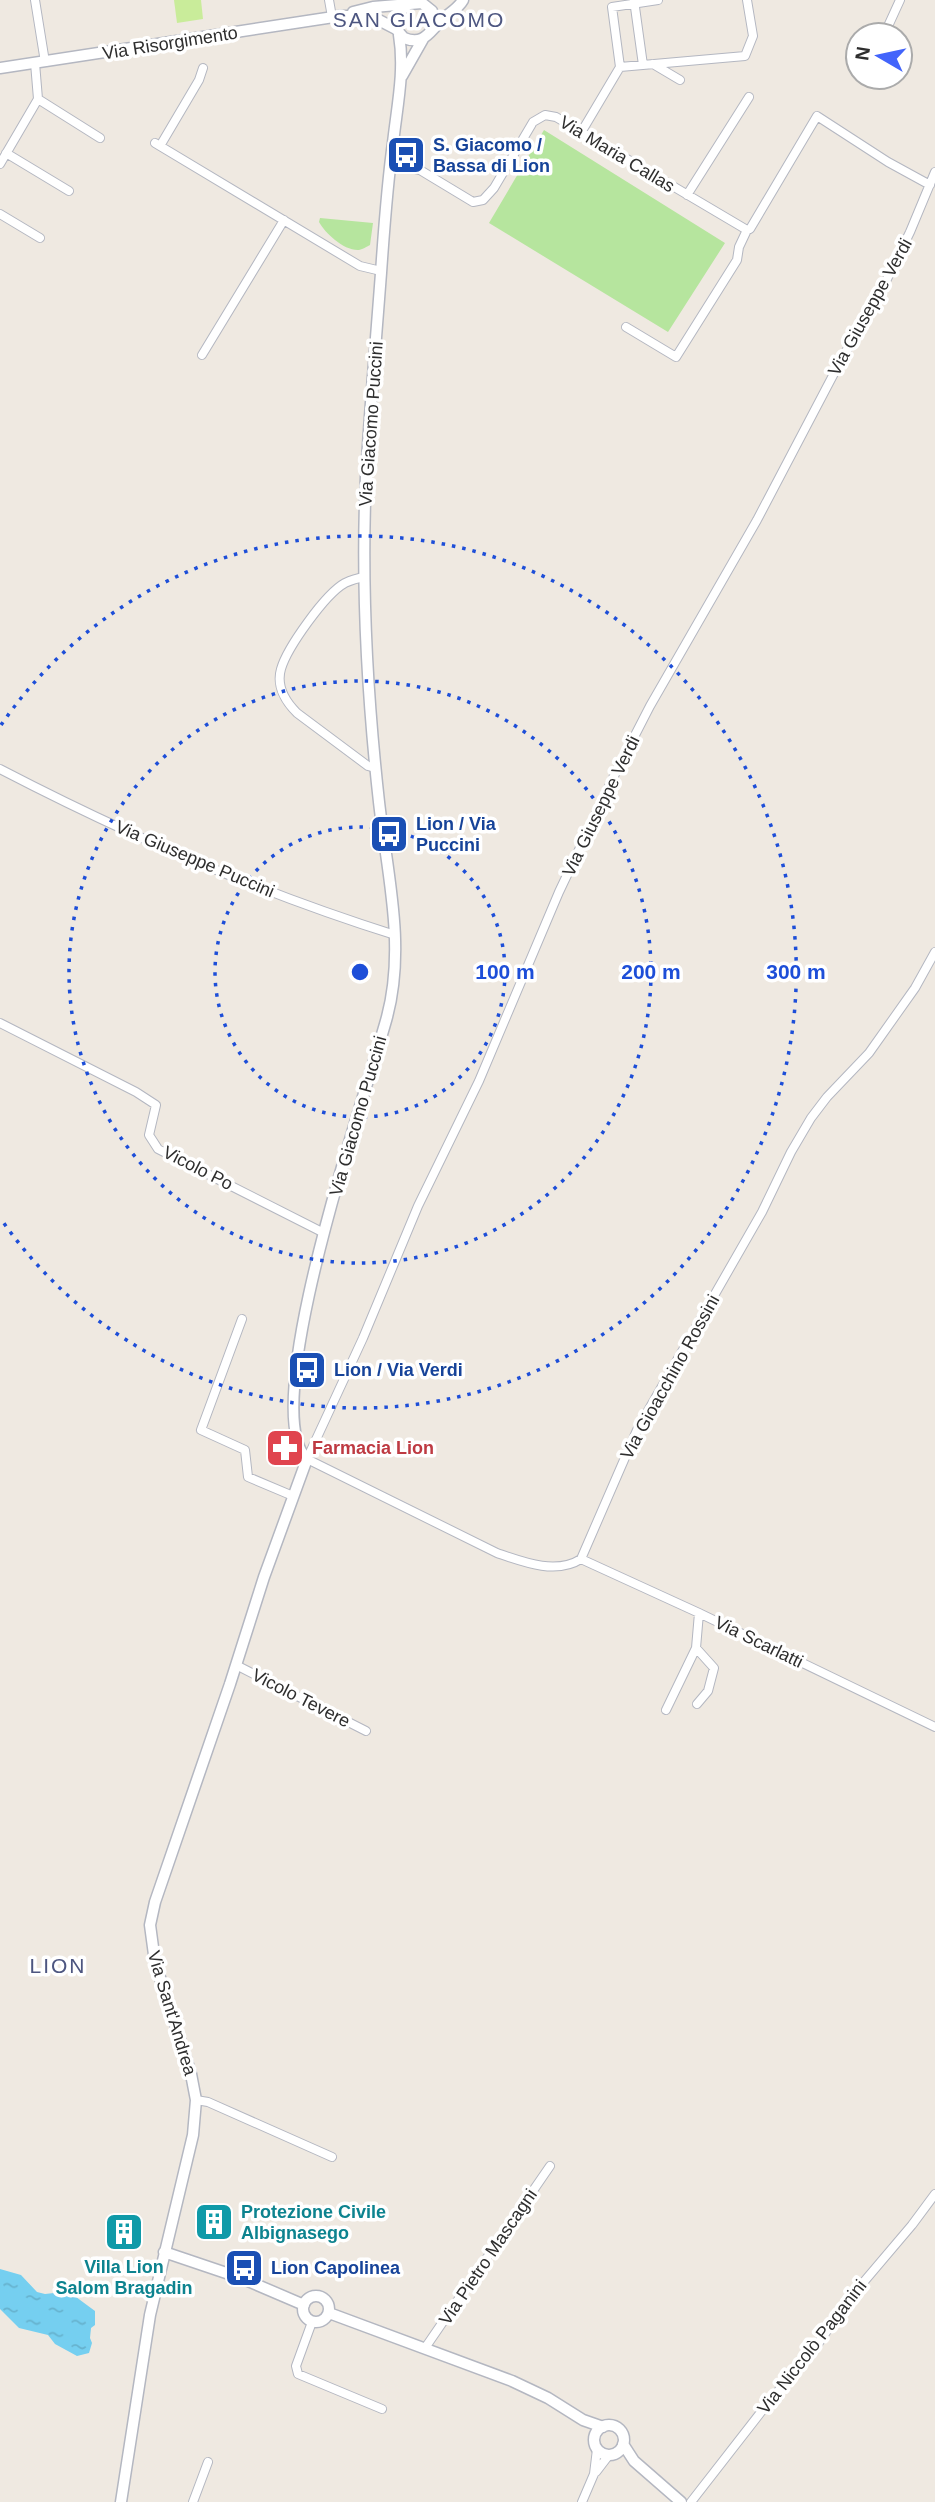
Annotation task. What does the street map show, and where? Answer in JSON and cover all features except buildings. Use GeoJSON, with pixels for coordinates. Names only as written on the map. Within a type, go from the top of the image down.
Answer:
{"type":"FeatureCollection","features":[{"type":"Feature","properties":{"kind":"street"},"geometry":{"type":"LineString","coordinates":[[0,164],[38,99],[40,63],[35,0]]}},
{"type":"Feature","properties":{"kind":"street"},"geometry":{"type":"LineString","coordinates":[[329,0],[336,16]]}},
{"type":"Feature","properties":{"kind":"street"},"geometry":{"type":"LineString","coordinates":[[582,131],[620,67],[612,7],[658,0]]}},
{"type":"Feature","properties":{"kind":"street"},"geometry":{"type":"LineString","coordinates":[[620,67],[745,56],[754,36],[747,0]]}},
{"type":"Feature","properties":{"kind":"street"},"geometry":{"type":"LineString","coordinates":[[890,21],[900,0]]}},
{"type":"Feature","properties":{"kind":"street"},"geometry":{"type":"LineString","coordinates":[[435,27],[432,11],[421,2],[397,14],[398,32],[410,41],[423,39],[465,1]]}},
{"type":"Feature","properties":{"kind":"street","name":"Via Risorgimento"},"geometry":{"type":"LineString","coordinates":[[0,68],[336,16],[373,7],[421,2]]}},
{"type":"Feature","properties":{"kind":"street"},"geometry":{"type":"LineString","coordinates":[[634,2],[643,65]]}},
{"type":"Feature","properties":{"kind":"street","name":"Via Risorgimento"},"geometry":{"type":"LineString","coordinates":[[336,16],[371,16],[398,32]]}},
{"type":"Feature","properties":{"kind":"street","name":"Via Giacomo Puccini"},"geometry":{"type":"LineString","coordinates":[[307,1459],[298,1448],[296,1437],[299,1344],[324,1233],[388,1013],[396,965],[396,935],[376,768],[366,639],[365,577],[366,476],[381,271],[401,76],[398,32]]}},
{"type":"Feature","properties":{"kind":"street","name":"Via Giacomo Puccini"},"geometry":{"type":"LineString","coordinates":[[401,76],[423,39]]}},
{"type":"Feature","properties":{"kind":"street"},"geometry":{"type":"LineString","coordinates":[[653,64],[680,80]]}},
{"type":"Feature","properties":{"kind":"street"},"geometry":{"type":"LineString","coordinates":[[203,68],[199,80],[157,144],[360,266],[381,271]]}},
{"type":"Feature","properties":{"kind":"street","name":"Via Maria Callas"},"geometry":{"type":"LineString","coordinates":[[687,195],[749,97]]}},
{"type":"Feature","properties":{"kind":"street"},"geometry":{"type":"LineString","coordinates":[[38,99],[100,138]]}},
{"type":"Feature","properties":{"kind":"street","name":"Via Maria Callas"},"geometry":{"type":"LineString","coordinates":[[391,164],[420,170],[465,198],[478,202],[487,197],[494,188],[534,122],[545,115],[556,117],[747,230]]}},
{"type":"Feature","properties":{"kind":"street"},"geometry":{"type":"LineString","coordinates":[[626,327],[676,358],[737,260],[747,230],[817,117],[930,185]]}},
{"type":"Feature","properties":{"kind":"street"},"geometry":{"type":"LineString","coordinates":[[6,153],[69,191]]}},
{"type":"Feature","properties":{"kind":"street","name":"Via Giuseppe Verdi"},"geometry":{"type":"LineString","coordinates":[[307,1459],[363,1338],[418,1206],[479,1081],[559,892],[614,776],[650,706],[757,520],[839,362],[876,300],[911,232],[935,172]]}},
{"type":"Feature","properties":{"kind":"street"},"geometry":{"type":"LineString","coordinates":[[0,214],[40,238]]}},
{"type":"Feature","properties":{"kind":"street"},"geometry":{"type":"LineString","coordinates":[[202,355],[284,220]]}},
{"type":"Feature","properties":{"kind":"street"},"geometry":{"type":"LineString","coordinates":[[365,577],[346,582],[323,602],[287,656],[280,670],[280,679],[282,694],[287,704],[368,766],[376,768]]}},
{"type":"Feature","properties":{"kind":"street","name":"Via Giuseppe Puccini"},"geometry":{"type":"LineString","coordinates":[[0,768],[75,808],[180,856],[335,916],[396,935]]}},
{"type":"Feature","properties":{"kind":"street","name":"Via Gioacchino Rossini"},"geometry":{"type":"LineString","coordinates":[[581,1559],[637,1430],[762,1212],[791,1152],[827,1097],[869,1053],[915,988],[935,952]]}},
{"type":"Feature","properties":{"kind":"street","name":"Vicolo Po"},"geometry":{"type":"LineString","coordinates":[[0,1023],[136,1091],[156,1105],[149,1135],[158,1149],[324,1233]]}},
{"type":"Feature","properties":{"kind":"street"},"geometry":{"type":"LineString","coordinates":[[242,1319],[201,1430],[245,1450],[248,1478],[293,1496]]}},
{"type":"Feature","properties":{"kind":"street"},"geometry":{"type":"LineString","coordinates":[[307,1459],[497,1553],[520,1561],[564,1567],[581,1559]]}},
{"type":"Feature","properties":{"kind":"street","name":"Via Sant'Andrea"},"geometry":{"type":"LineString","coordinates":[[121,2502],[150,2315],[193,2135],[196,2100],[191,2074],[155,1962],[150,1925],[155,1902],[264,1577],[307,1459]]}},
{"type":"Feature","properties":{"kind":"street","name":"Via Scarlatti"},"geometry":{"type":"LineString","coordinates":[[581,1559],[935,1727]]}},
{"type":"Feature","properties":{"kind":"street"},"geometry":{"type":"LineString","coordinates":[[666,1710],[696,1648],[699,1613]]}},
{"type":"Feature","properties":{"kind":"street"},"geometry":{"type":"LineString","coordinates":[[696,1648],[715,1668],[708,1691],[697,1704]]}},
{"type":"Feature","properties":{"kind":"street","name":"Vicolo Tevere"},"geometry":{"type":"LineString","coordinates":[[236,1665],[366,1731]]}},
{"type":"Feature","properties":{"kind":"street"},"geometry":{"type":"LineString","coordinates":[[196,2100],[208,2102],[332,2157]]}},
{"type":"Feature","properties":{"kind":"street","name":"Via Pietro Mascagni"},"geometry":{"type":"LineString","coordinates":[[425,2348],[550,2166]]}},
{"type":"Feature","properties":{"kind":"street","name":"Via Niccolò Paganini"},"geometry":{"type":"LineString","coordinates":[[691,2502],[818,2344],[845,2304],[935,2194]]}},
{"type":"Feature","properties":{"kind":"street"},"geometry":{"type":"LineString","coordinates":[[164,2252],[241,2278],[304,2305]]}},
{"type":"Feature","properties":{"kind":"street"},"geometry":{"type":"LineString","coordinates":[[320,2296],[327,2301],[329,2313],[324,2320],[312,2322],[306,2317],[304,2305],[312,2297],[320,2296]]}},
{"type":"Feature","properties":{"kind":"street"},"geometry":{"type":"LineString","coordinates":[[329,2313],[533,2391],[583,2420],[619,2429],[623,2444],[634,2461],[681,2502]]}},
{"type":"Feature","properties":{"kind":"street"},"geometry":{"type":"LineString","coordinates":[[312,2322],[296,2366],[298,2374],[383,2409]]}},
{"type":"Feature","properties":{"kind":"street"},"geometry":{"type":"LineString","coordinates":[[583,2420],[602,2454],[634,2461]]}},
{"type":"Feature","properties":{"kind":"street"},"geometry":{"type":"LineString","coordinates":[[594,2474],[597,2431],[603,2427]]}},
{"type":"Feature","properties":{"kind":"street"},"geometry":{"type":"LineString","coordinates":[[582,2502],[594,2474],[623,2444]]}},
{"type":"Feature","properties":{"kind":"street"},"geometry":{"type":"LineString","coordinates":[[193,2502],[208,2462]]}},
{"type":"Feature","properties":{"kind":"green space"},"geometry":{"type":"Polygon","coordinates":[[[174,0],[201,0],[203,19],[177,23],[174,0]]]}},
{"type":"Feature","properties":{"kind":"green space"},"geometry":{"type":"Polygon","coordinates":[[[544,130],[725,243],[668,332],[489,223],[544,130]]]}},
{"type":"Feature","properties":{"kind":"green space"},"geometry":{"type":"Polygon","coordinates":[[[320,218],[373,223],[370,245],[359,250],[347,248],[330,236],[319,222],[320,218]]]}},
{"type":"Feature","properties":{"kind":"water"},"geometry":{"type":"Polygon","coordinates":[[[0,2269],[21,2275],[37,2292],[63,2292],[76,2297],[95,2311],[89,2353],[77,2356],[55,2344],[48,2335],[19,2328],[0,2309],[0,2269]]]}},
{"type":"Feature","properties":{"kind":"place","name":"S. Giacomo / Bassa di Lion"},"geometry":{"type":"Point","coordinates":[406,155]}},
{"type":"Feature","properties":{"kind":"place","name":"Lion / Via Puccini"},"geometry":{"type":"Point","coordinates":[389,834]}},
{"type":"Feature","properties":{"kind":"place","name":"Lion / Via Verdi"},"geometry":{"type":"Point","coordinates":[307,1370]}},
{"type":"Feature","properties":{"kind":"place","name":"Farmacia Lion"},"geometry":{"type":"Point","coordinates":[285,1448]}},
{"type":"Feature","properties":{"kind":"place","name":"Protezione Civile Albignasego"},"geometry":{"type":"Point","coordinates":[214,2222]}},
{"type":"Feature","properties":{"kind":"place","name":"Villa Lion Salom Bragadin"},"geometry":{"type":"Point","coordinates":[124,2232]}},
{"type":"Feature","properties":{"kind":"place","name":"Lion Capolinea"},"geometry":{"type":"Point","coordinates":[244,2268]}},
{"type":"Feature","properties":{"kind":"district","name":"SAN GIACOMO"},"geometry":{"type":"Point","coordinates":[419,20]}},
{"type":"Feature","properties":{"kind":"district","name":"LION"},"geometry":{"type":"Point","coordinates":[58,1966]}}]}
